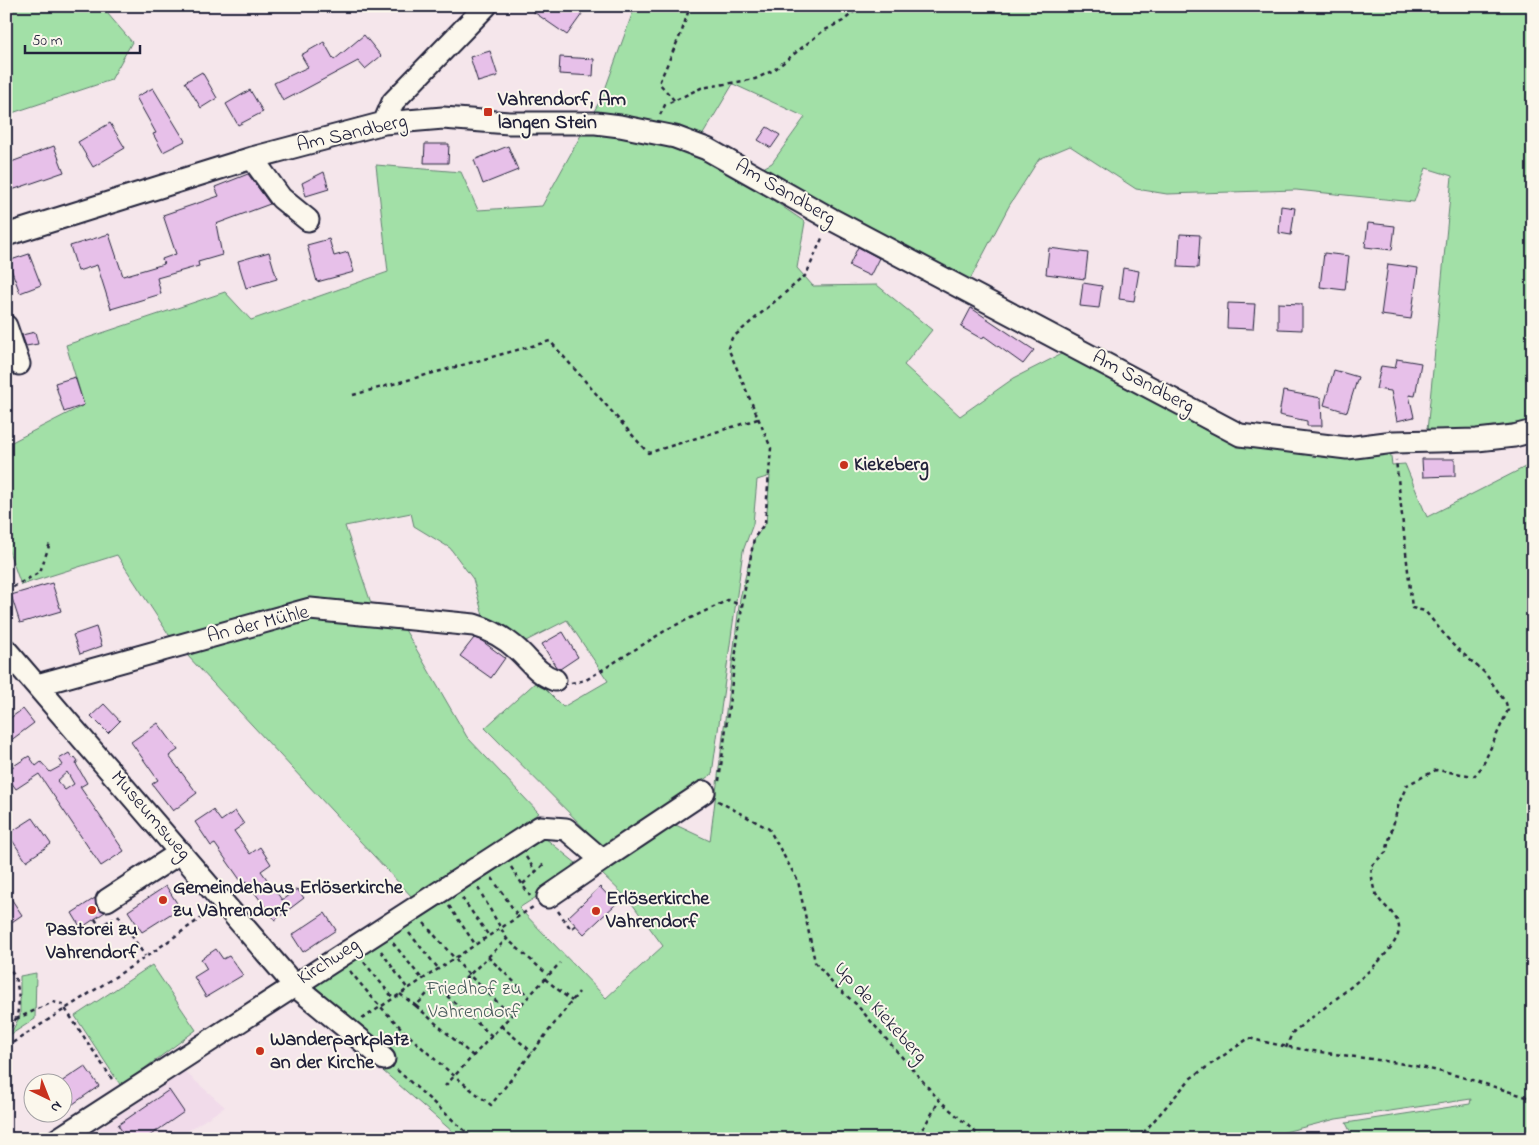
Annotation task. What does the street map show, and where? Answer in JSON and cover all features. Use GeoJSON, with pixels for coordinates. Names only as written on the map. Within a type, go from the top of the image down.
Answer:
{"type":"FeatureCollection","features":[{"type":"Feature","properties":{"kind":"street"},"geometry":{"type":"LineString","coordinates":[[384,123],[393,102],[486,6]]}},
{"type":"Feature","properties":{"kind":"street","name":"Am Sandberg"},"geometry":{"type":"LineString","coordinates":[[6,235],[252,158],[384,123],[443,118],[509,123],[596,123],[666,135],[707,149],[830,219],[1240,435],[1347,448],[1394,442],[1477,440],[1514,436],[1533,431]]}},
{"type":"Feature","properties":{"kind":"street"},"geometry":{"type":"LineString","coordinates":[[252,158],[281,198],[308,220]]}},
{"type":"Feature","properties":{"kind":"street"},"geometry":{"type":"LineString","coordinates":[[6,326],[19,364]]}},
{"type":"Feature","properties":{"kind":"street","name":"An der Mühle"},"geometry":{"type":"LineString","coordinates":[[37,685],[310,609],[474,625],[493,631],[518,649],[542,675],[554,680]]}},
{"type":"Feature","properties":{"kind":"street","name":"Museumsweg"},"geometry":{"type":"LineString","coordinates":[[6,650],[294,985],[384,1059]]}},
{"type":"Feature","properties":{"kind":"street"},"geometry":{"type":"LineString","coordinates":[[542,901],[602,860],[713,794]]}},
{"type":"Feature","properties":{"kind":"street","name":"Kirchweg"},"geometry":{"type":"LineString","coordinates":[[58,1139],[540,827],[566,829],[602,860]]}},
{"type":"Feature","properties":{"kind":"street"},"geometry":{"type":"LineString","coordinates":[[107,900],[181,852]]}},
{"type":"Feature","properties":{"kind":"path"},"geometry":{"type":"LineString","coordinates":[[690,6],[682,31],[659,83],[674,101],[701,88],[755,78],[774,70],[823,31],[843,21],[862,6]]}},
{"type":"Feature","properties":{"kind":"path"},"geometry":{"type":"LineString","coordinates":[[713,794],[754,538],[765,523],[771,458],[771,448],[728,348],[732,338],[806,275],[830,219]]}},
{"type":"Feature","properties":{"kind":"path"},"geometry":{"type":"LineString","coordinates":[[354,395],[550,341],[648,453],[758,419]]}},
{"type":"Feature","properties":{"kind":"path"},"geometry":{"type":"LineString","coordinates":[[1286,1048],[1292,1033],[1369,972],[1396,939],[1400,929],[1397,920],[1377,896],[1370,866],[1386,852],[1399,803],[1407,785],[1436,770],[1474,776],[1482,767],[1508,710],[1506,704],[1485,674],[1453,645],[1425,611],[1412,608],[1394,442]]}},
{"type":"Feature","properties":{"kind":"path"},"geometry":{"type":"LineString","coordinates":[[6,591],[40,572],[50,543]]}},
{"type":"Feature","properties":{"kind":"path"},"geometry":{"type":"LineString","coordinates":[[554,680],[566,684],[586,680],[668,629],[728,600],[742,606]]}},
{"type":"Feature","properties":{"kind":"path","name":"Up de Kiekeberg"},"geometry":{"type":"LineString","coordinates":[[713,794],[769,829],[798,881],[815,962],[833,984],[856,1004],[939,1100],[982,1139]]}},
{"type":"Feature","properties":{"kind":"path"},"geometry":{"type":"LineString","coordinates":[[526,856],[536,872]]}},
{"type":"Feature","properties":{"kind":"path"},"geometry":{"type":"LineString","coordinates":[[523,884],[546,862]]}},
{"type":"Feature","properties":{"kind":"path"},"geometry":{"type":"LineString","coordinates":[[510,865],[523,884],[571,930],[576,925]]}},
{"type":"Feature","properties":{"kind":"path"},"geometry":{"type":"LineString","coordinates":[[492,878],[518,916]]}},
{"type":"Feature","properties":{"kind":"path"},"geometry":{"type":"LineString","coordinates":[[478,886],[507,939],[548,975]]}},
{"type":"Feature","properties":{"kind":"path"},"geometry":{"type":"LineString","coordinates":[[461,897],[489,936]]}},
{"type":"Feature","properties":{"kind":"path"},"geometry":{"type":"LineString","coordinates":[[348,1029],[378,1007],[542,901]]}},
{"type":"Feature","properties":{"kind":"path"},"geometry":{"type":"LineString","coordinates":[[6,1047],[146,957],[224,902]]}},
{"type":"Feature","properties":{"kind":"path"},"geometry":{"type":"LineString","coordinates":[[448,906],[476,944]]}},
{"type":"Feature","properties":{"kind":"path"},"geometry":{"type":"LineString","coordinates":[[95,919],[100,927],[118,914],[146,957]]}},
{"type":"Feature","properties":{"kind":"path"},"geometry":{"type":"LineString","coordinates":[[423,922],[469,975],[511,1015]]}},
{"type":"Feature","properties":{"kind":"path"},"geometry":{"type":"LineString","coordinates":[[408,931],[438,968]]}},
{"type":"Feature","properties":{"kind":"path"},"geometry":{"type":"LineString","coordinates":[[446,996],[507,939]]}},
{"type":"Feature","properties":{"kind":"path"},"geometry":{"type":"LineString","coordinates":[[392,942],[422,979]]}},
{"type":"Feature","properties":{"kind":"path"},"geometry":{"type":"LineString","coordinates":[[380,950],[407,988]]}},
{"type":"Feature","properties":{"kind":"path"},"geometry":{"type":"LineString","coordinates":[[488,957],[529,996]]}},
{"type":"Feature","properties":{"kind":"path"},"geometry":{"type":"LineString","coordinates":[[364,960],[393,998]]}},
{"type":"Feature","properties":{"kind":"path"},"geometry":{"type":"LineString","coordinates":[[445,1086],[560,963]]}},
{"type":"Feature","properties":{"kind":"path"},"geometry":{"type":"LineString","coordinates":[[6,964],[13,970],[18,985],[16,1019]]}},
{"type":"Feature","properties":{"kind":"path"},"geometry":{"type":"LineString","coordinates":[[349,970],[378,1007],[454,1076],[491,1105],[579,992]]}},
{"type":"Feature","properties":{"kind":"path"},"geometry":{"type":"LineString","coordinates":[[545,979],[572,1001]]}},
{"type":"Feature","properties":{"kind":"path"},"geometry":{"type":"LineString","coordinates":[[416,1006],[434,986],[492,1036]]}},
{"type":"Feature","properties":{"kind":"path"},"geometry":{"type":"LineString","coordinates":[[400,993],[473,1056]]}},
{"type":"Feature","properties":{"kind":"path"},"geometry":{"type":"LineString","coordinates":[[6,1033],[16,1019],[53,1002],[62,1004],[123,1097]]}},
{"type":"Feature","properties":{"kind":"path"},"geometry":{"type":"LineString","coordinates":[[501,1026],[532,1052]]}},
{"type":"Feature","properties":{"kind":"path"},"geometry":{"type":"LineString","coordinates":[[1138,1139],[1191,1078],[1250,1038],[1286,1048],[1349,1055],[1438,1071],[1530,1098],[1533,1101]]}},
{"type":"Feature","properties":{"kind":"path"},"geometry":{"type":"LineString","coordinates":[[384,1059],[474,1139]]}},
{"type":"Feature","properties":{"kind":"path"},"geometry":{"type":"LineString","coordinates":[[910,1139],[924,1127],[939,1100]]}},
{"type":"Feature","properties":{"kind":"shaded area"},"geometry":{"type":"Polygon","coordinates":[[[184,1071],[225,1107],[175,1139],[85,1139],[184,1071]]]}},
{"type":"Feature","properties":{"kind":"green space"},"geometry":{"type":"Polygon","coordinates":[[[6,6],[101,6],[132,42],[111,80],[6,115],[6,6]]]}},
{"type":"Feature","properties":{"kind":"green space","name":"Friedhof zu Vahrendorf"},"geometry":{"type":"Polygon","coordinates":[[[635,6],[1533,6],[1532,421],[1453,432],[1427,431],[1452,176],[1426,168],[1414,202],[1296,190],[1167,194],[1136,189],[1070,146],[1039,159],[1009,206],[966,287],[756,172],[772,163],[805,117],[733,84],[702,136],[605,133],[708,156],[805,222],[797,268],[813,286],[877,285],[932,330],[904,365],[960,416],[1014,378],[1069,350],[1108,367],[1208,432],[1238,441],[1390,450],[1392,465],[1405,464],[1427,517],[1533,463],[1533,1139],[1354,1139],[1346,1123],[1470,1104],[1471,1099],[1336,1119],[1257,1139],[461,1139],[383,1071],[393,1060],[312,988],[545,838],[582,868],[519,908],[606,998],[663,946],[630,901],[598,870],[665,820],[710,841],[740,598],[755,538],[766,523],[770,476],[757,480],[753,524],[743,551],[712,774],[604,848],[485,728],[537,681],[563,707],[608,681],[567,620],[522,643],[485,623],[473,579],[450,548],[414,526],[411,513],[345,526],[373,609],[171,638],[117,555],[21,585],[6,543],[6,445],[84,405],[66,345],[225,292],[251,320],[388,272],[376,165],[461,172],[478,210],[542,206],[603,95],[635,6]]]}},
{"type":"Feature","properties":{"kind":"green space"},"geometry":{"type":"Polygon","coordinates":[[[313,617],[404,628],[467,737],[539,813],[413,898],[186,654],[313,617]]]}},
{"type":"Feature","properties":{"kind":"green space"},"geometry":{"type":"Polygon","coordinates":[[[152,965],[196,1030],[121,1086],[75,1016],[152,965]]]}},
{"type":"Feature","properties":{"kind":"green space"},"geometry":{"type":"Polygon","coordinates":[[[36,973],[35,1019],[10,1035],[20,1016],[20,976],[36,973]]]}},
{"type":"Feature","properties":{"kind":"building"},"geometry":{"type":"Polygon","coordinates":[[[525,6],[572,6],[582,14],[567,35],[525,6]]]}},
{"type":"Feature","properties":{"kind":"building"},"geometry":{"type":"Polygon","coordinates":[[[364,35],[381,56],[365,69],[358,61],[283,101],[274,83],[308,67],[301,55],[324,42],[334,60],[364,35]]]}},
{"type":"Feature","properties":{"kind":"building"},"geometry":{"type":"Polygon","coordinates":[[[490,51],[498,76],[478,82],[470,57],[490,51]]]}},
{"type":"Feature","properties":{"kind":"building"},"geometry":{"type":"Polygon","coordinates":[[[560,57],[594,59],[593,76],[559,74],[560,57]]]}},
{"type":"Feature","properties":{"kind":"building"},"geometry":{"type":"Polygon","coordinates":[[[202,72],[217,98],[201,108],[185,82],[202,72]]]}},
{"type":"Feature","properties":{"kind":"building"},"geometry":{"type":"Polygon","coordinates":[[[153,88],[185,141],[163,152],[153,134],[156,133],[136,97],[153,88]]]}},
{"type":"Feature","properties":{"kind":"building"},"geometry":{"type":"Polygon","coordinates":[[[250,90],[263,112],[238,125],[226,104],[250,90]]]}},
{"type":"Feature","properties":{"kind":"building"},"geometry":{"type":"Polygon","coordinates":[[[110,123],[125,148],[93,167],[78,142],[110,123]]]}},
{"type":"Feature","properties":{"kind":"building"},"geometry":{"type":"Polygon","coordinates":[[[767,127],[780,135],[771,148],[758,140],[767,127]]]}},
{"type":"Feature","properties":{"kind":"building"},"geometry":{"type":"Polygon","coordinates":[[[425,144],[449,144],[448,163],[424,163],[425,144]]]}},
{"type":"Feature","properties":{"kind":"building"},"geometry":{"type":"Polygon","coordinates":[[[54,146],[64,172],[12,190],[6,175],[6,164],[54,146]]]}},
{"type":"Feature","properties":{"kind":"building"},"geometry":{"type":"Polygon","coordinates":[[[508,146],[518,170],[483,184],[474,160],[508,146]]]}},
{"type":"Feature","properties":{"kind":"building"},"geometry":{"type":"Polygon","coordinates":[[[324,172],[329,189],[306,196],[302,183],[324,172]]]}},
{"type":"Feature","properties":{"kind":"building"},"geometry":{"type":"Polygon","coordinates":[[[248,174],[270,204],[216,224],[222,255],[198,262],[199,266],[157,278],[161,294],[111,309],[97,265],[78,271],[70,246],[109,234],[123,276],[164,264],[162,259],[176,254],[163,215],[219,196],[215,187],[248,174]]]}},
{"type":"Feature","properties":{"kind":"building"},"geometry":{"type":"Polygon","coordinates":[[[1281,206],[1295,208],[1291,235],[1279,233],[1281,206]]]}},
{"type":"Feature","properties":{"kind":"building"},"geometry":{"type":"Polygon","coordinates":[[[1368,223],[1395,226],[1392,250],[1365,247],[1368,223]]]}},
{"type":"Feature","properties":{"kind":"building"},"geometry":{"type":"Polygon","coordinates":[[[1180,234],[1200,235],[1198,268],[1178,267],[1180,234]]]}},
{"type":"Feature","properties":{"kind":"building"},"geometry":{"type":"Polygon","coordinates":[[[329,239],[334,256],[348,252],[354,272],[317,282],[307,245],[329,239]]]}},
{"type":"Feature","properties":{"kind":"building"},"geometry":{"type":"Polygon","coordinates":[[[858,247],[879,258],[870,276],[849,266],[858,247]]]}},
{"type":"Feature","properties":{"kind":"building"},"geometry":{"type":"Polygon","coordinates":[[[1049,248],[1088,253],[1085,279],[1046,274],[1049,248]]]}},
{"type":"Feature","properties":{"kind":"building"},"geometry":{"type":"Polygon","coordinates":[[[269,252],[277,279],[246,288],[238,261],[269,252]]]}},
{"type":"Feature","properties":{"kind":"building"},"geometry":{"type":"Polygon","coordinates":[[[1324,253],[1349,256],[1345,290],[1320,287],[1324,253]]]}},
{"type":"Feature","properties":{"kind":"building"},"geometry":{"type":"Polygon","coordinates":[[[29,254],[41,285],[20,293],[8,261],[29,254]]]}},
{"type":"Feature","properties":{"kind":"building"},"geometry":{"type":"Polygon","coordinates":[[[1388,264],[1418,268],[1411,319],[1381,315],[1388,264]]]}},
{"type":"Feature","properties":{"kind":"building"},"geometry":{"type":"Polygon","coordinates":[[[1123,268],[1139,271],[1134,301],[1119,299],[1123,268]]]}},
{"type":"Feature","properties":{"kind":"building"},"geometry":{"type":"Polygon","coordinates":[[[1083,283],[1102,286],[1099,308],[1080,306],[1083,283]]]}},
{"type":"Feature","properties":{"kind":"building"},"geometry":{"type":"Polygon","coordinates":[[[1228,303],[1255,304],[1253,329],[1227,328],[1228,303]]]}},
{"type":"Feature","properties":{"kind":"building"},"geometry":{"type":"Polygon","coordinates":[[[1278,303],[1302,304],[1302,330],[1278,329],[1278,303]]]}},
{"type":"Feature","properties":{"kind":"building"},"geometry":{"type":"Polygon","coordinates":[[[971,308],[1034,350],[1023,364],[984,336],[982,339],[961,327],[971,308]]]}},
{"type":"Feature","properties":{"kind":"building"},"geometry":{"type":"Polygon","coordinates":[[[35,332],[38,344],[26,346],[22,335],[35,332]]]}},
{"type":"Feature","properties":{"kind":"building"},"geometry":{"type":"Polygon","coordinates":[[[1397,359],[1421,363],[1415,396],[1409,395],[1414,417],[1397,421],[1391,391],[1376,389],[1381,366],[1395,368],[1397,359]]]}},
{"type":"Feature","properties":{"kind":"building"},"geometry":{"type":"Polygon","coordinates":[[[1334,370],[1358,377],[1347,412],[1324,405],[1334,370]]]}},
{"type":"Feature","properties":{"kind":"building"},"geometry":{"type":"Polygon","coordinates":[[[75,377],[84,405],[64,412],[55,383],[75,377]]]}},
{"type":"Feature","properties":{"kind":"building"},"geometry":{"type":"Polygon","coordinates":[[[1283,391],[1321,398],[1322,426],[1307,426],[1307,421],[1279,415],[1283,391]]]}},
{"type":"Feature","properties":{"kind":"building"},"geometry":{"type":"Polygon","coordinates":[[[1422,459],[1455,459],[1455,476],[1423,477],[1422,459]]]}},
{"type":"Feature","properties":{"kind":"building"},"geometry":{"type":"Polygon","coordinates":[[[52,583],[61,611],[20,623],[11,595],[52,583]]]}},
{"type":"Feature","properties":{"kind":"building"},"geometry":{"type":"Polygon","coordinates":[[[96,627],[102,646],[80,654],[73,635],[96,627]]]}},
{"type":"Feature","properties":{"kind":"building"},"geometry":{"type":"Polygon","coordinates":[[[563,632],[578,657],[560,669],[556,667],[542,644],[563,632]]]}},
{"type":"Feature","properties":{"kind":"building"},"geometry":{"type":"Polygon","coordinates":[[[474,638],[482,641],[505,658],[491,678],[460,656],[474,638]]]}},
{"type":"Feature","properties":{"kind":"building"},"geometry":{"type":"Polygon","coordinates":[[[104,704],[120,721],[108,733],[91,716],[104,704]]]}},
{"type":"Feature","properties":{"kind":"building"},"geometry":{"type":"Polygon","coordinates":[[[23,709],[34,723],[6,744],[6,721],[23,709]]]}},
{"type":"Feature","properties":{"kind":"building"},"geometry":{"type":"Polygon","coordinates":[[[158,723],[178,750],[169,756],[197,793],[173,811],[152,784],[158,780],[131,742],[158,723]]]}},
{"type":"Feature","properties":{"kind":"building"},"geometry":{"type":"Polygon","coordinates":[[[69,753],[73,759],[75,757],[78,761],[76,764],[87,783],[80,787],[124,851],[101,866],[39,774],[16,789],[6,775],[6,771],[29,756],[36,766],[41,762],[50,772],[63,765],[59,759],[69,753]],[[67,772],[57,781],[65,790],[74,784],[67,772]]]}},
{"type":"Feature","properties":{"kind":"building"},"geometry":{"type":"Polygon","coordinates":[[[213,810],[221,821],[235,811],[244,824],[234,831],[250,854],[260,847],[271,864],[261,871],[282,900],[297,889],[304,898],[275,920],[246,881],[243,884],[215,844],[211,846],[195,822],[213,810]]]}},
{"type":"Feature","properties":{"kind":"building"},"geometry":{"type":"Polygon","coordinates":[[[33,818],[51,844],[26,861],[8,834],[33,818]]]}},
{"type":"Feature","properties":{"kind":"building"},"geometry":{"type":"Polygon","coordinates":[[[166,886],[180,908],[142,932],[128,911],[166,886]]]}},
{"type":"Feature","properties":{"kind":"building","name":"Erlöserkirche Vahrendorf"},"geometry":{"type":"Polygon","coordinates":[[[600,887],[616,904],[584,934],[568,917],[600,887]]]}},
{"type":"Feature","properties":{"kind":"building"},"geometry":{"type":"Polygon","coordinates":[[[6,891],[22,915],[6,926],[6,891]]]}},
{"type":"Feature","properties":{"kind":"building"},"geometry":{"type":"Polygon","coordinates":[[[95,898],[97,907],[105,912],[81,928],[72,913],[95,898]]]}},
{"type":"Feature","properties":{"kind":"building"},"geometry":{"type":"Polygon","coordinates":[[[325,913],[336,930],[303,952],[292,935],[325,913]]]}},
{"type":"Feature","properties":{"kind":"building"},"geometry":{"type":"Polygon","coordinates":[[[216,949],[223,959],[229,956],[243,975],[206,997],[194,977],[207,969],[201,959],[216,949]]]}},
{"type":"Feature","properties":{"kind":"building"},"geometry":{"type":"Polygon","coordinates":[[[85,1066],[99,1086],[73,1104],[72,1103],[72,1075],[85,1066]]]}},
{"type":"Feature","properties":{"kind":"building"},"geometry":{"type":"Polygon","coordinates":[[[169,1090],[184,1112],[145,1139],[127,1139],[118,1125],[169,1090]]]}},
{"type":"Feature","properties":{"kind":"place","name":"Vahrendorf, Am langen Stein"},"geometry":{"type":"Point","coordinates":[488,112]}},
{"type":"Feature","properties":{"kind":"place","name":"Kiekeberg"},"geometry":{"type":"Point","coordinates":[844,465]}},
{"type":"Feature","properties":{"kind":"place","name":"Gemeindehaus Erlöserkirche zu Vahrendorf"},"geometry":{"type":"Point","coordinates":[163,900]}},
{"type":"Feature","properties":{"kind":"place","name":"Pastorei zu Vahrendorf"},"geometry":{"type":"Point","coordinates":[92,910]}},
{"type":"Feature","properties":{"kind":"place","name":"Erlöserkirche Vahrendorf"},"geometry":{"type":"Point","coordinates":[596,911]}},
{"type":"Feature","properties":{"kind":"place","name":"Wanderparkplatz an der Kirche"},"geometry":{"type":"Point","coordinates":[260,1051]}}]}
